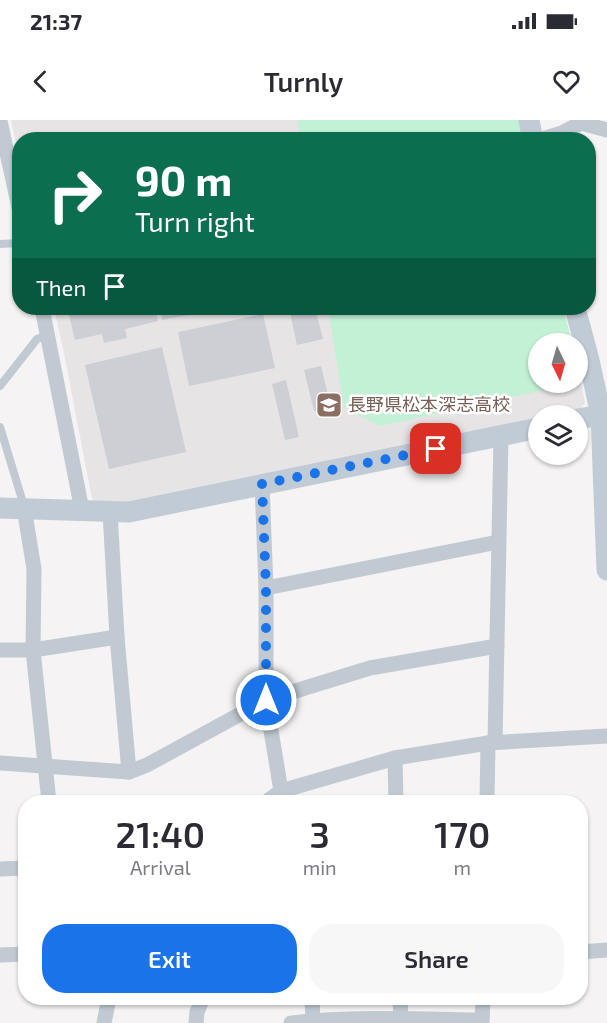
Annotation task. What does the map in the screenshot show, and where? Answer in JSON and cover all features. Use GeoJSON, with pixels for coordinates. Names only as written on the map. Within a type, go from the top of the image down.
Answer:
{"type":"FeatureCollection","features":[{"type":"Feature","properties":{"kind":"street"},"geometry":{"type":"LineString","coordinates":[[0,121],[12,176]]}},
{"type":"Feature","properties":{"kind":"street"},"geometry":{"type":"LineString","coordinates":[[564,132],[582,122],[607,130]]}},
{"type":"Feature","properties":{"kind":"street"},"geometry":{"type":"LineString","coordinates":[[44,315],[82,510]]}},
{"type":"Feature","properties":{"kind":"street"},"geometry":{"type":"LineString","coordinates":[[577,315],[601,415],[607,570]]}},
{"type":"Feature","properties":{"kind":"street"},"geometry":{"type":"LineString","coordinates":[[588,418],[601,415]]}},
{"type":"Feature","properties":{"kind":"street"},"geometry":{"type":"LineString","coordinates":[[0,508],[129,512],[528,430]]}},
{"type":"Feature","properties":{"kind":"street"},"geometry":{"type":"LineString","coordinates":[[487,795],[497,646],[501,436]]}},
{"type":"Feature","properties":{"kind":"street"},"geometry":{"type":"LineString","coordinates":[[262,484],[266,588],[266,700],[281,791]]}},
{"type":"Feature","properties":{"kind":"street"},"geometry":{"type":"LineString","coordinates":[[24,508],[34,569],[33,650],[48,795]]}},
{"type":"Feature","properties":{"kind":"street"},"geometry":{"type":"LineString","coordinates":[[110,513],[117,637],[129,772]]}},
{"type":"Feature","properties":{"kind":"street"},"geometry":{"type":"LineString","coordinates":[[266,588],[498,542]]}},
{"type":"Feature","properties":{"kind":"street"},"geometry":{"type":"LineString","coordinates":[[0,650],[33,650],[117,637]]}},
{"type":"Feature","properties":{"kind":"street"},"geometry":{"type":"LineString","coordinates":[[0,763],[129,772],[147,765],[266,700],[370,668],[497,646]]}},
{"type":"Feature","properties":{"kind":"street"},"geometry":{"type":"LineString","coordinates":[[276,795],[281,791],[395,758],[491,742],[607,736]]}},
{"type":"Feature","properties":{"kind":"street"},"geometry":{"type":"LineString","coordinates":[[395,758],[396,795]]}},
{"type":"Feature","properties":{"kind":"street"},"geometry":{"type":"LineString","coordinates":[[0,869],[18,868]]}},
{"type":"Feature","properties":{"kind":"street"},"geometry":{"type":"LineString","coordinates":[[588,951],[607,950]]}},
{"type":"Feature","properties":{"kind":"street"},"geometry":{"type":"LineString","coordinates":[[0,956],[18,955]]}},
{"type":"Feature","properties":{"kind":"street"},"geometry":{"type":"LineString","coordinates":[[104,1023],[108,1005]]}},
{"type":"Feature","properties":{"kind":"street"},"geometry":{"type":"LineString","coordinates":[[196,1023],[200,1005]]}},
{"type":"Feature","properties":{"kind":"street"},"geometry":{"type":"LineString","coordinates":[[312,1005],[313,1021]]}},
{"type":"Feature","properties":{"kind":"street"},"geometry":{"type":"LineString","coordinates":[[400,1005],[400,1019]]}},
{"type":"Feature","properties":{"kind":"street"},"geometry":{"type":"LineString","coordinates":[[291,1023],[400,1019],[482,1021],[483,1005]]}},
{"type":"Feature","properties":{"kind":"lane"},"geometry":{"type":"LineString","coordinates":[[0,386],[37,339],[48,335]]}},
{"type":"Feature","properties":{"kind":"lane"},"geometry":{"type":"LineString","coordinates":[[0,427],[24,508]]}},
{"type":"Feature","properties":{"kind":"shaded area"},"geometry":{"type":"Polygon","coordinates":[[[11,120],[519,120],[522,132],[14,132],[11,120]]]}},
{"type":"Feature","properties":{"kind":"shaded area","name":"長野県松本深志高校"},"geometry":{"type":"Polygon","coordinates":[[[56,315],[565,315],[569,333],[528,333],[528,393],[583,393],[583,405],[528,405],[528,420],[127,503],[99,504],[92,499],[56,315]]]}},
{"type":"Feature","properties":{"kind":"green space"},"geometry":{"type":"Polygon","coordinates":[[[297,120],[519,120],[522,132],[300,132],[297,120]]]}},
{"type":"Feature","properties":{"kind":"green space"},"geometry":{"type":"Polygon","coordinates":[[[329,315],[565,315],[569,333],[528,333],[528,393],[531,393],[380,426],[344,408],[329,315]]]}},
{"type":"Feature","properties":{"kind":"building"},"geometry":{"type":"Polygon","coordinates":[[[69,315],[157,315],[158,321],[125,329],[127,338],[104,343],[102,334],[75,340],[69,315]]]}},
{"type":"Feature","properties":{"kind":"building"},"geometry":{"type":"Polygon","coordinates":[[[161,315],[188,315],[162,320],[161,315]]]}},
{"type":"Feature","properties":{"kind":"building"},"geometry":{"type":"Polygon","coordinates":[[[263,315],[275,368],[189,386],[178,332],[263,315]]]}},
{"type":"Feature","properties":{"kind":"building"},"geometry":{"type":"Polygon","coordinates":[[[291,315],[317,315],[323,339],[297,345],[291,315]]]}},
{"type":"Feature","properties":{"kind":"building"},"geometry":{"type":"Polygon","coordinates":[[[162,347],[186,452],[109,469],[85,365],[162,347]]]}},
{"type":"Feature","properties":{"kind":"building"},"geometry":{"type":"Polygon","coordinates":[[[321,366],[331,407],[314,411],[304,370],[321,366]]]}},
{"type":"Feature","properties":{"kind":"building"},"geometry":{"type":"Polygon","coordinates":[[[286,380],[299,437],[285,440],[272,384],[286,380]]]}},
{"type":"Feature","properties":{"kind":"place","name":"長野県松本深志高校"},"geometry":{"type":"Point","coordinates":[329,405]}},
{"type":"Feature","properties":{"kind":"route"},"geometry":{"type":"LineString","coordinates":[[266,700],[266,588],[262,484],[436,449]]}}]}
